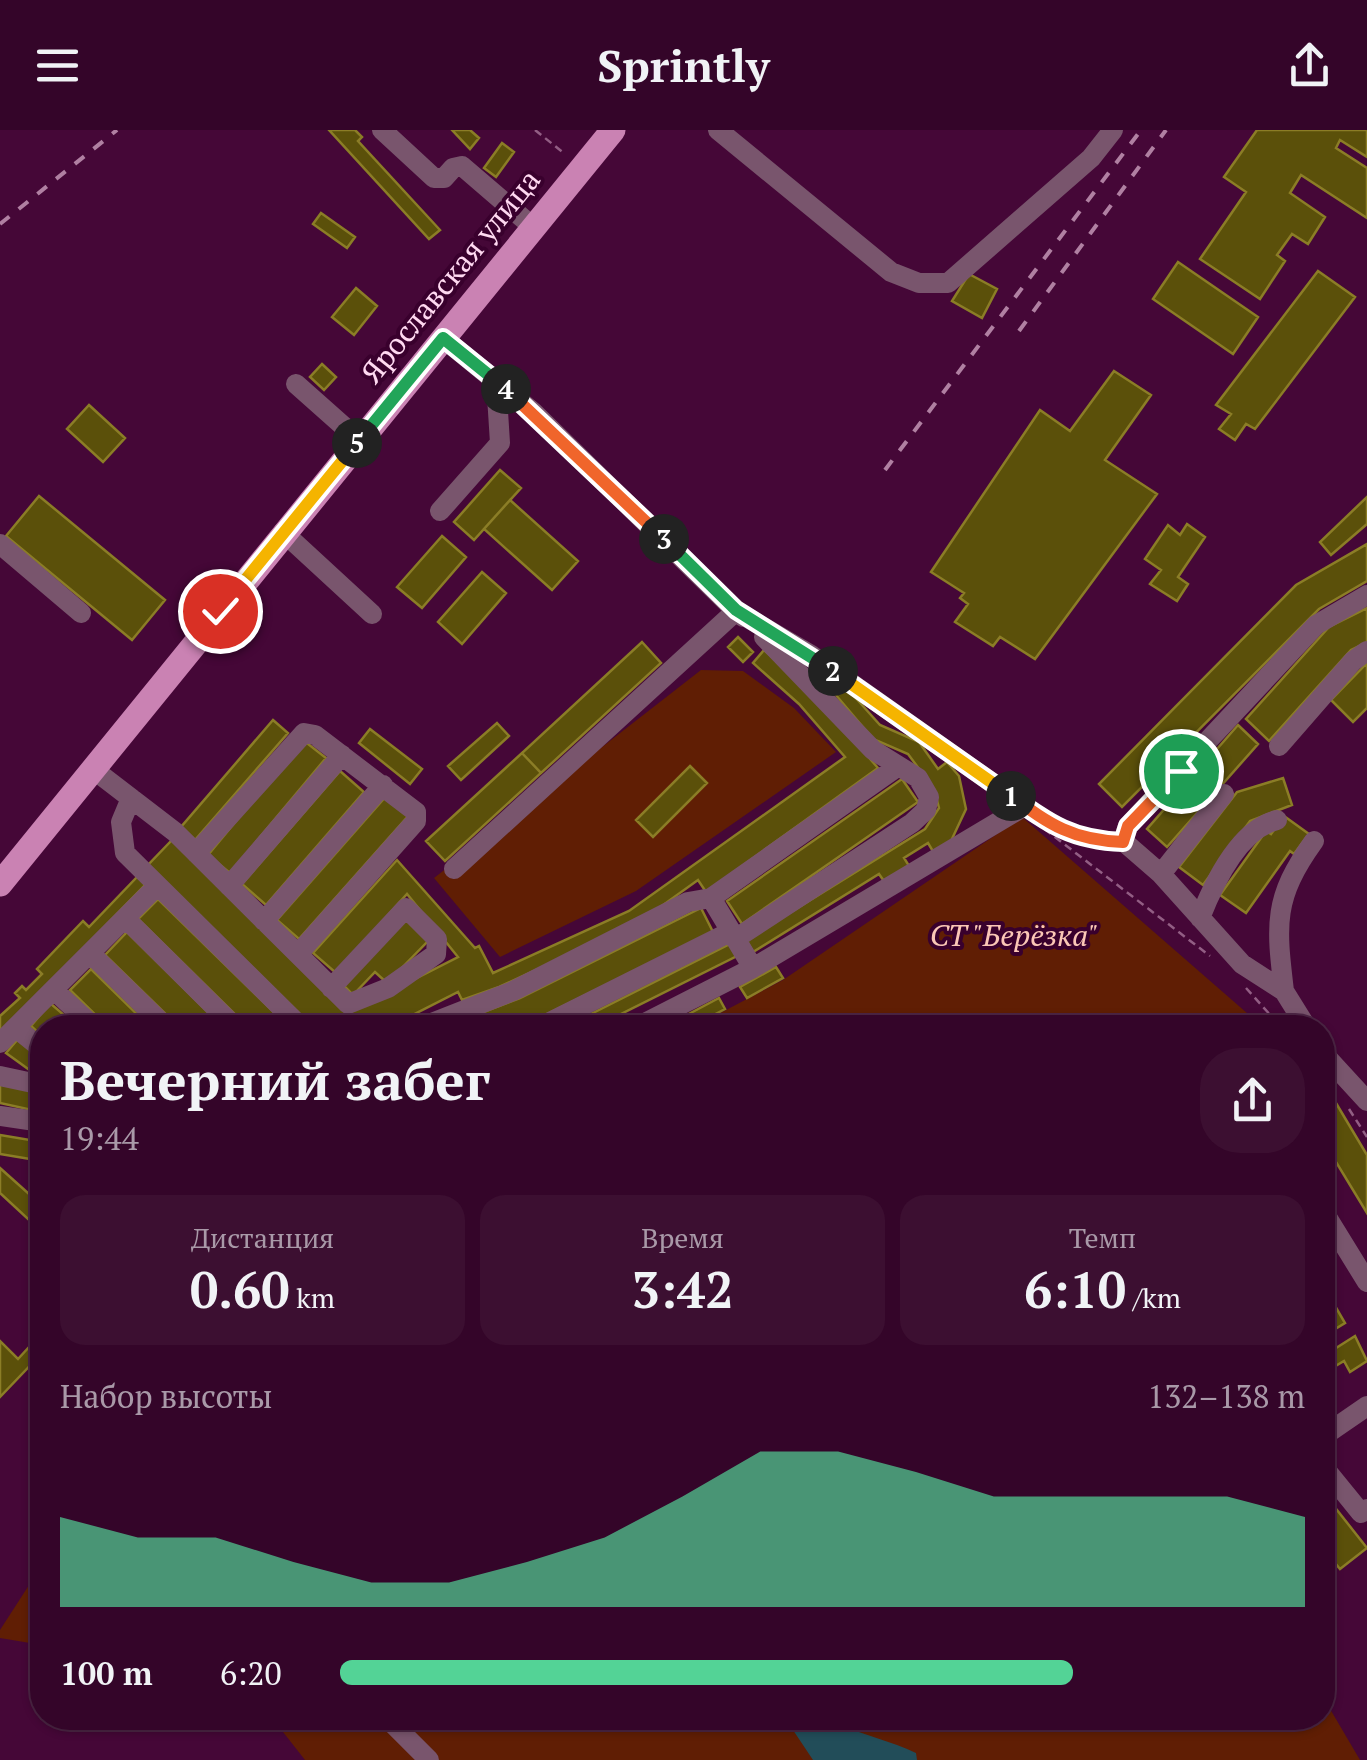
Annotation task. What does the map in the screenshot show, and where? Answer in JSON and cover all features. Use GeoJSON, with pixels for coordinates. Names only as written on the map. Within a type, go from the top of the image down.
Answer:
{"type":"FeatureCollection","features":[{"type":"Feature","properties":{"kind":"main road","name":"Ярославская улица"},"geometry":{"type":"LineString","coordinates":[[0,884],[612,130]]}},
{"type":"Feature","properties":{"kind":"lane"},"geometry":{"type":"LineString","coordinates":[[382,130],[434,178],[444,178],[453,168],[462,166],[533,226]]}},
{"type":"Feature","properties":{"kind":"lane"},"geometry":{"type":"LineString","coordinates":[[718,130],[891,272],[919,283],[948,284],[1091,158],[1114,130]]}},
{"type":"Feature","properties":{"kind":"lane"},"geometry":{"type":"LineString","coordinates":[[443,338],[496,380],[816,687],[873,750],[918,778],[928,797],[926,810],[732,936],[565,1015]]}},
{"type":"Feature","properties":{"kind":"lane"},"geometry":{"type":"LineString","coordinates":[[440,511],[500,443],[496,380]]}},
{"type":"Feature","properties":{"kind":"lane"},"geometry":{"type":"LineString","coordinates":[[296,384],[359,440]]}},
{"type":"Feature","properties":{"kind":"lane"},"geometry":{"type":"LineString","coordinates":[[283,532],[372,614]]}},
{"type":"Feature","properties":{"kind":"lane"},"geometry":{"type":"LineString","coordinates":[[0,544],[81,613]]}},
{"type":"Feature","properties":{"kind":"lane"},"geometry":{"type":"LineString","coordinates":[[1299,1015],[1284,992],[1242,964],[1161,874],[1123,842],[1128,826],[1316,625],[1367,594]]}},
{"type":"Feature","properties":{"kind":"lane"},"geometry":{"type":"LineString","coordinates":[[661,1015],[753,968],[1022,808],[811,655],[736,610]]}},
{"type":"Feature","properties":{"kind":"lane"},"geometry":{"type":"LineString","coordinates":[[454,869],[736,610]]}},
{"type":"Feature","properties":{"kind":"lane"},"geometry":{"type":"LineString","coordinates":[[1279,746],[1353,661],[1367,651]]}},
{"type":"Feature","properties":{"kind":"lane"},"geometry":{"type":"LineString","coordinates":[[196,853],[295,738],[304,733],[315,735],[416,812],[416,821],[298,954]]}},
{"type":"Feature","properties":{"kind":"lane"},"geometry":{"type":"LineString","coordinates":[[230,886],[342,755]]}},
{"type":"Feature","properties":{"kind":"lane"},"geometry":{"type":"LineString","coordinates":[[450,1015],[530,982],[688,902],[711,898],[897,768]]}},
{"type":"Feature","properties":{"kind":"lane"},"geometry":{"type":"LineString","coordinates":[[93,769],[196,853],[331,988],[348,1004],[388,988],[436,954],[437,939],[406,908],[331,988]]}},
{"type":"Feature","properties":{"kind":"lane"},"geometry":{"type":"LineString","coordinates":[[264,921],[383,785]]}},
{"type":"Feature","properties":{"kind":"lane"},"geometry":{"type":"LineString","coordinates":[[1161,874],[1224,794]]}},
{"type":"Feature","properties":{"kind":"lane"},"geometry":{"type":"LineString","coordinates":[[131,798],[121,822],[125,853],[289,1015]]}},
{"type":"Feature","properties":{"kind":"lane"},"geometry":{"type":"LineString","coordinates":[[1200,918],[1213,885],[1254,830],[1277,820]]}},
{"type":"Feature","properties":{"kind":"lane"},"geometry":{"type":"LineString","coordinates":[[1284,992],[1278,906],[1289,875],[1314,841]]}},
{"type":"Feature","properties":{"kind":"lane"},"geometry":{"type":"LineString","coordinates":[[0,1043],[157,886]]}},
{"type":"Feature","properties":{"kind":"lane"},"geometry":{"type":"LineString","coordinates":[[711,898],[753,968]]}},
{"type":"Feature","properties":{"kind":"lane"},"geometry":{"type":"LineString","coordinates":[[125,918],[223,1015]]}},
{"type":"Feature","properties":{"kind":"lane"},"geometry":{"type":"LineString","coordinates":[[90,954],[153,1015]]}},
{"type":"Feature","properties":{"kind":"lane"},"geometry":{"type":"LineString","coordinates":[[55,991],[81,1015]]}},
{"type":"Feature","properties":{"kind":"lane"},"geometry":{"type":"LineString","coordinates":[[16,1028],[30,1040]]}},
{"type":"Feature","properties":{"kind":"lane"},"geometry":{"type":"LineString","coordinates":[[1335,1066],[1367,1101]]}},
{"type":"Feature","properties":{"kind":"lane"},"geometry":{"type":"LineString","coordinates":[[0,1076],[30,1082]]}},
{"type":"Feature","properties":{"kind":"lane"},"geometry":{"type":"LineString","coordinates":[[0,1116],[30,1120]]}},
{"type":"Feature","properties":{"kind":"lane"},"geometry":{"type":"LineString","coordinates":[[1335,1230],[1367,1282]]}},
{"type":"Feature","properties":{"kind":"lane"},"geometry":{"type":"LineString","coordinates":[[1335,1430],[1363,1416]]}},
{"type":"Feature","properties":{"kind":"lane"},"geometry":{"type":"LineString","coordinates":[[1335,1481],[1361,1513],[1367,1508]]}},
{"type":"Feature","properties":{"kind":"lane"},"geometry":{"type":"LineString","coordinates":[[399,1730],[429,1760]]}},
{"type":"Feature","properties":{"kind":"path"},"geometry":{"type":"LineString","coordinates":[[535,130],[581,167]]}},
{"type":"Feature","properties":{"kind":"path"},"geometry":{"type":"LineString","coordinates":[[1022,808],[1054,828],[1088,841],[1123,842]]}},
{"type":"Feature","properties":{"kind":"path"},"geometry":{"type":"LineString","coordinates":[[1022,808],[1218,962]]}},
{"type":"Feature","properties":{"kind":"path"},"geometry":{"type":"LineString","coordinates":[[1245,988],[1270,1015]]}},
{"type":"Feature","properties":{"kind":"green space"},"geometry":{"type":"Polygon","coordinates":[[[701,670],[743,671],[794,708],[836,752],[636,891],[500,957],[434,878],[701,670]]]}},
{"type":"Feature","properties":{"kind":"green space","name":"СТ \"Берёзка\""},"geometry":{"type":"Polygon","coordinates":[[[1022,817],[1249,1015],[717,1015],[783,980],[1022,817]]]}},
{"type":"Feature","properties":{"kind":"green space"},"geometry":{"type":"Polygon","coordinates":[[[30,1584],[30,1643],[0,1638],[0,1630],[30,1584]]]}},
{"type":"Feature","properties":{"kind":"green space"},"geometry":{"type":"Polygon","coordinates":[[[1335,1717],[1360,1760],[305,1760],[281,1730],[1335,1730],[1335,1717]]]}},
{"type":"Feature","properties":{"kind":"water"},"geometry":{"type":"Polygon","coordinates":[[[793,1730],[856,1730],[916,1753],[917,1760],[813,1760],[793,1730]]]}},
{"type":"Feature","properties":{"kind":"building"},"geometry":{"type":"Polygon","coordinates":[[[329,130],[355,130],[362,137],[358,141],[440,230],[429,239],[329,130]]]}},
{"type":"Feature","properties":{"kind":"building"},"geometry":{"type":"Polygon","coordinates":[[[452,130],[470,130],[479,138],[470,149],[452,130]]]}},
{"type":"Feature","properties":{"kind":"building"},"geometry":{"type":"Polygon","coordinates":[[[1257,130],[1367,130],[1367,157],[1340,140],[1336,148],[1367,168],[1367,218],[1301,175],[1290,193],[1325,217],[1308,244],[1292,234],[1277,255],[1285,261],[1260,299],[1200,259],[1246,192],[1224,177],[1257,130]]]}},
{"type":"Feature","properties":{"kind":"building"},"geometry":{"type":"Polygon","coordinates":[[[502,143],[514,152],[496,177],[484,168],[502,143]]]}},
{"type":"Feature","properties":{"kind":"building"},"geometry":{"type":"Polygon","coordinates":[[[321,213],[355,237],[347,248],[313,224],[321,213]]]}},
{"type":"Feature","properties":{"kind":"building"},"geometry":{"type":"Polygon","coordinates":[[[1178,262],[1258,317],[1233,354],[1153,299],[1178,262]]]}},
{"type":"Feature","properties":{"kind":"building"},"geometry":{"type":"Polygon","coordinates":[[[1318,271],[1355,297],[1255,429],[1246,424],[1235,440],[1219,429],[1231,414],[1216,405],[1318,271]]]}},
{"type":"Feature","properties":{"kind":"building"},"geometry":{"type":"Polygon","coordinates":[[[969,274],[997,289],[982,318],[952,301],[969,274]]]}},
{"type":"Feature","properties":{"kind":"building"},"geometry":{"type":"Polygon","coordinates":[[[356,288],[377,306],[354,335],[332,317],[356,288]]]}},
{"type":"Feature","properties":{"kind":"building"},"geometry":{"type":"Polygon","coordinates":[[[322,364],[336,377],[324,390],[310,377],[322,364]]]}},
{"type":"Feature","properties":{"kind":"building"},"geometry":{"type":"Polygon","coordinates":[[[1114,371],[1151,395],[1105,460],[1157,494],[1035,659],[1000,637],[993,646],[955,622],[968,604],[960,598],[964,593],[931,572],[1040,410],[1070,431],[1114,371]]]}},
{"type":"Feature","properties":{"kind":"building"},"geometry":{"type":"Polygon","coordinates":[[[89,405],[125,438],[103,462],[67,429],[89,405]]]}},
{"type":"Feature","properties":{"kind":"building"},"geometry":{"type":"Polygon","coordinates":[[[500,470],[521,488],[474,540],[454,522],[500,470]]]}},
{"type":"Feature","properties":{"kind":"building"},"geometry":{"type":"Polygon","coordinates":[[[39,496],[165,600],[132,640],[6,536],[39,496]]]}},
{"type":"Feature","properties":{"kind":"building"},"geometry":{"type":"Polygon","coordinates":[[[1367,497],[1367,524],[1331,555],[1320,542],[1367,497]]]}},
{"type":"Feature","properties":{"kind":"building"},"geometry":{"type":"Polygon","coordinates":[[[510,500],[578,561],[552,590],[484,529],[510,500]]]}},
{"type":"Feature","properties":{"kind":"building"},"geometry":{"type":"Polygon","coordinates":[[[1187,524],[1205,537],[1178,577],[1188,584],[1177,601],[1150,584],[1161,570],[1145,559],[1168,525],[1180,535],[1187,524]]]}},
{"type":"Feature","properties":{"kind":"building"},"geometry":{"type":"Polygon","coordinates":[[[442,536],[466,557],[422,608],[397,587],[442,536]]]}},
{"type":"Feature","properties":{"kind":"building"},"geometry":{"type":"Polygon","coordinates":[[[1367,544],[1367,581],[1319,609],[1122,807],[1099,784],[1296,585],[1367,544]]]}},
{"type":"Feature","properties":{"kind":"building"},"geometry":{"type":"Polygon","coordinates":[[[482,572],[506,593],[462,644],[438,622],[482,572]]]}},
{"type":"Feature","properties":{"kind":"building"},"geometry":{"type":"Polygon","coordinates":[[[1367,608],[1367,642],[1351,650],[1269,741],[1246,719],[1329,627],[1367,608]]]}},
{"type":"Feature","properties":{"kind":"building"},"geometry":{"type":"Polygon","coordinates":[[[738,637],[753,652],[743,662],[728,647],[738,637]]]}},
{"type":"Feature","properties":{"kind":"building"},"geometry":{"type":"Polygon","coordinates":[[[642,642],[661,663],[541,773],[522,753],[642,642]]]}},
{"type":"Feature","properties":{"kind":"building"},"geometry":{"type":"Polygon","coordinates":[[[764,650],[812,692],[878,768],[706,892],[698,880],[638,923],[462,1000],[458,992],[413,1015],[301,1015],[148,865],[172,840],[348,1013],[458,957],[407,894],[336,973],[313,953],[397,860],[475,948],[479,946],[493,973],[629,911],[845,757],[799,704],[753,663],[764,650]]]}},
{"type":"Feature","properties":{"kind":"building"},"geometry":{"type":"Polygon","coordinates":[[[1367,663],[1367,708],[1353,722],[1331,700],[1367,663]]]}},
{"type":"Feature","properties":{"kind":"building"},"geometry":{"type":"Polygon","coordinates":[[[845,686],[880,725],[919,742],[938,769],[947,762],[959,776],[966,809],[951,841],[934,853],[928,843],[904,858],[911,869],[886,884],[879,874],[753,952],[746,940],[925,829],[939,808],[934,789],[908,754],[873,739],[835,694],[845,686]]]}},
{"type":"Feature","properties":{"kind":"building"},"geometry":{"type":"Polygon","coordinates":[[[273,720],[288,733],[195,840],[181,827],[273,720]]]}},
{"type":"Feature","properties":{"kind":"building"},"geometry":{"type":"Polygon","coordinates":[[[497,723],[509,736],[461,780],[448,766],[497,723]]]}},
{"type":"Feature","properties":{"kind":"building"},"geometry":{"type":"Polygon","coordinates":[[[1238,725],[1258,744],[1167,847],[1147,829],[1238,725]]]}},
{"type":"Feature","properties":{"kind":"building"},"geometry":{"type":"Polygon","coordinates":[[[370,729],[422,769],[410,784],[359,743],[370,729]]]}},
{"type":"Feature","properties":{"kind":"building"},"geometry":{"type":"Polygon","coordinates":[[[303,740],[326,758],[230,873],[208,855],[303,740]]]}},
{"type":"Feature","properties":{"kind":"building"},"geometry":{"type":"Polygon","coordinates":[[[522,753],[541,773],[445,861],[426,841],[522,753]]]}},
{"type":"Feature","properties":{"kind":"building"},"geometry":{"type":"Polygon","coordinates":[[[690,766],[707,783],[653,837],[636,820],[690,766]]]}},
{"type":"Feature","properties":{"kind":"building"},"geometry":{"type":"Polygon","coordinates":[[[340,771],[364,792],[266,905],[242,884],[340,771]]]}},
{"type":"Feature","properties":{"kind":"building"},"geometry":{"type":"Polygon","coordinates":[[[1283,778],[1292,805],[1250,821],[1203,885],[1179,867],[1237,792],[1283,778]]]}},
{"type":"Feature","properties":{"kind":"building"},"geometry":{"type":"Polygon","coordinates":[[[902,779],[918,802],[742,924],[727,901],[902,779]]]}},
{"type":"Feature","properties":{"kind":"building"},"geometry":{"type":"Polygon","coordinates":[[[388,794],[410,814],[299,939],[277,920],[388,794]]]}},
{"type":"Feature","properties":{"kind":"building"},"geometry":{"type":"Polygon","coordinates":[[[1284,816],[1309,834],[1294,854],[1290,851],[1246,913],[1220,895],[1266,831],[1271,834],[1284,816]]]}},
{"type":"Feature","properties":{"kind":"building"},"geometry":{"type":"Polygon","coordinates":[[[138,876],[146,884],[0,1034],[0,1016],[20,998],[15,993],[22,986],[26,990],[42,974],[37,969],[83,921],[89,927],[138,876]]]}},
{"type":"Feature","properties":{"kind":"building"},"geometry":{"type":"Polygon","coordinates":[[[158,899],[277,1015],[236,1015],[138,919],[158,899]]]}},
{"type":"Feature","properties":{"kind":"building"},"geometry":{"type":"Polygon","coordinates":[[[701,908],[713,932],[545,1015],[476,1015],[520,998],[701,908]]]}},
{"type":"Feature","properties":{"kind":"building"},"geometry":{"type":"Polygon","coordinates":[[[407,917],[430,939],[387,983],[375,972],[353,995],[342,984],[407,917]]]}},
{"type":"Feature","properties":{"kind":"building"},"geometry":{"type":"Polygon","coordinates":[[[127,932],[211,1015],[167,1015],[105,955],[127,932]]]}},
{"type":"Feature","properties":{"kind":"building"},"geometry":{"type":"Polygon","coordinates":[[[730,944],[737,956],[619,1015],[589,1015],[730,944]]]}},
{"type":"Feature","properties":{"kind":"building"},"geometry":{"type":"Polygon","coordinates":[[[776,967],[783,978],[747,998],[740,987],[776,967]]]}},
{"type":"Feature","properties":{"kind":"building"},"geometry":{"type":"Polygon","coordinates":[[[91,969],[138,1015],[96,1015],[70,990],[91,969]]]}},
{"type":"Feature","properties":{"kind":"building"},"geometry":{"type":"Polygon","coordinates":[[[719,998],[725,1009],[714,1015],[687,1015],[719,998]]]}},
{"type":"Feature","properties":{"kind":"building"},"geometry":{"type":"Polygon","coordinates":[[[50,1003],[64,1015],[40,1015],[50,1003]]]}},
{"type":"Feature","properties":{"kind":"building"},"geometry":{"type":"Polygon","coordinates":[[[18,1039],[30,1050],[30,1070],[6,1053],[18,1039]]]}},
{"type":"Feature","properties":{"kind":"building"},"geometry":{"type":"Polygon","coordinates":[[[0,1082],[30,1088],[30,1110],[0,1103],[0,1082]]]}},
{"type":"Feature","properties":{"kind":"building"},"geometry":{"type":"Polygon","coordinates":[[[1335,1101],[1367,1155],[1367,1213],[1335,1160],[1335,1101]]]}},
{"type":"Feature","properties":{"kind":"building"},"geometry":{"type":"Polygon","coordinates":[[[0,1135],[30,1140],[30,1159],[0,1154],[0,1135]]]}},
{"type":"Feature","properties":{"kind":"building"},"geometry":{"type":"Polygon","coordinates":[[[0,1168],[30,1194],[30,1221],[0,1193],[0,1168]]]}},
{"type":"Feature","properties":{"kind":"building"},"geometry":{"type":"Polygon","coordinates":[[[1335,1306],[1345,1323],[1335,1329],[1335,1306]]]}},
{"type":"Feature","properties":{"kind":"building"},"geometry":{"type":"Polygon","coordinates":[[[1355,1336],[1367,1361],[1350,1372],[1344,1361],[1335,1366],[1335,1346],[1355,1336]]]}},
{"type":"Feature","properties":{"kind":"building"},"geometry":{"type":"Polygon","coordinates":[[[0,1341],[18,1359],[30,1346],[30,1366],[0,1397],[0,1341]]]}},
{"type":"Feature","properties":{"kind":"building"},"geometry":{"type":"Polygon","coordinates":[[[1335,1507],[1367,1548],[1340,1569],[1335,1563],[1335,1507]]]}},
{"type":"Feature","properties":{"kind":"railway"},"geometry":{"type":"LineString","coordinates":[[0,224],[117,130]]}},
{"type":"Feature","properties":{"kind":"railway"},"geometry":{"type":"LineString","coordinates":[[885,470],[1141,130]]}},
{"type":"Feature","properties":{"kind":"railway"},"geometry":{"type":"LineString","coordinates":[[1019,331],[1166,130]]}},
{"type":"Feature","properties":{"kind":"route"},"geometry":{"type":"LineString","coordinates":[[220,611],[443,338],[533,412],[736,610],[811,655],[1054,828],[1088,841],[1123,842],[1128,826],[1181,771]]}}]}
